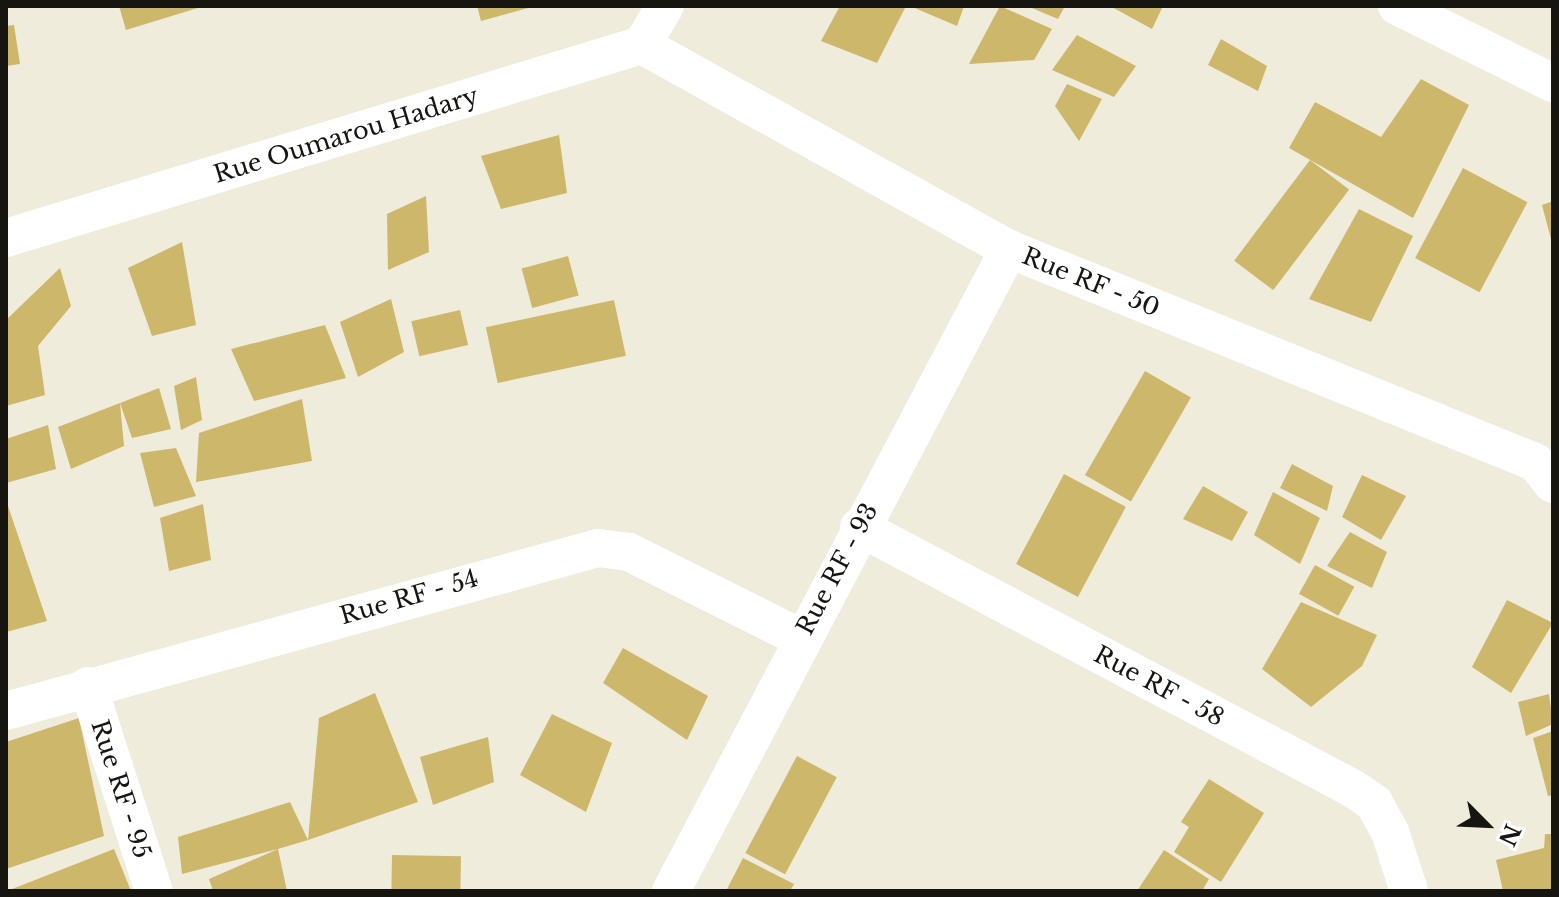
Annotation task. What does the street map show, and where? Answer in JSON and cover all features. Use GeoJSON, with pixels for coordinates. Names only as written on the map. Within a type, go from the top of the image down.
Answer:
{"type":"FeatureCollection","features":[{"type":"Feature","properties":{"kind":"street"},"geometry":{"type":"LineString","coordinates":[[642,45],[665,6]]}},
{"type":"Feature","properties":{"kind":"street"},"geometry":{"type":"LineString","coordinates":[[1397,6],[1553,83]]}},
{"type":"Feature","properties":{"kind":"street","name":"Rue Oumarou Hadary"},"geometry":{"type":"LineString","coordinates":[[6,238],[642,45]]}},
{"type":"Feature","properties":{"kind":"street","name":"Rue RF - 50"},"geometry":{"type":"LineString","coordinates":[[642,45],[1009,249],[1547,467]]}},
{"type":"Feature","properties":{"kind":"street","name":"Rue RF - 93"},"geometry":{"type":"LineString","coordinates":[[671,891],[859,527],[1009,249]]}},
{"type":"Feature","properties":{"kind":"street","name":"Rue RF - 58"},"geometry":{"type":"LineString","coordinates":[[859,527],[1352,788],[1374,803],[1385,823],[1409,891]]}},
{"type":"Feature","properties":{"kind":"street","name":"Rue RF - 54"},"geometry":{"type":"LineString","coordinates":[[6,711],[598,548],[629,552],[801,638]]}},
{"type":"Feature","properties":{"kind":"street","name":"Rue RF - 95"},"geometry":{"type":"LineString","coordinates":[[88,686],[154,891]]}},
{"type":"Feature","properties":{"kind":"building"},"geometry":{"type":"Polygon","coordinates":[[[119,6],[201,6],[201,7],[126,30],[119,6]]]}},
{"type":"Feature","properties":{"kind":"building"},"geometry":{"type":"Polygon","coordinates":[[[477,6],[532,6],[532,7],[481,21],[477,6]]]}},
{"type":"Feature","properties":{"kind":"building"},"geometry":{"type":"Polygon","coordinates":[[[840,6],[906,6],[877,63],[821,41],[840,6]]]}},
{"type":"Feature","properties":{"kind":"building"},"geometry":{"type":"Polygon","coordinates":[[[910,6],[964,6],[957,26],[910,6]]]}},
{"type":"Feature","properties":{"kind":"building"},"geometry":{"type":"Polygon","coordinates":[[[1000,6],[1052,29],[1034,60],[969,64],[1000,6]]]}},
{"type":"Feature","properties":{"kind":"building"},"geometry":{"type":"Polygon","coordinates":[[[1027,6],[1065,6],[1058,19],[1027,6]]]}},
{"type":"Feature","properties":{"kind":"building"},"geometry":{"type":"Polygon","coordinates":[[[1110,6],[1163,6],[1152,29],[1110,6]]]}},
{"type":"Feature","properties":{"kind":"building"},"geometry":{"type":"Polygon","coordinates":[[[14,25],[20,64],[6,66],[6,26],[14,25]]]}},
{"type":"Feature","properties":{"kind":"building"},"geometry":{"type":"Polygon","coordinates":[[[1077,35],[1136,66],[1114,97],[1052,70],[1077,35]]]}},
{"type":"Feature","properties":{"kind":"building"},"geometry":{"type":"Polygon","coordinates":[[[1221,39],[1267,66],[1258,91],[1208,65],[1221,39]]]}},
{"type":"Feature","properties":{"kind":"building"},"geometry":{"type":"Polygon","coordinates":[[[1421,79],[1469,105],[1413,218],[1289,148],[1315,102],[1381,137],[1421,79]]]}},
{"type":"Feature","properties":{"kind":"building"},"geometry":{"type":"Polygon","coordinates":[[[1067,84],[1102,99],[1079,141],[1055,106],[1067,84]]]}},
{"type":"Feature","properties":{"kind":"building"},"geometry":{"type":"Polygon","coordinates":[[[559,135],[567,193],[501,209],[481,156],[559,135]]]}},
{"type":"Feature","properties":{"kind":"building"},"geometry":{"type":"Polygon","coordinates":[[[1310,160],[1349,189],[1273,290],[1234,261],[1310,160]]]}},
{"type":"Feature","properties":{"kind":"building"},"geometry":{"type":"Polygon","coordinates":[[[1463,168],[1527,202],[1480,292],[1415,258],[1463,168]]]}},
{"type":"Feature","properties":{"kind":"building"},"geometry":{"type":"Polygon","coordinates":[[[426,196],[429,252],[388,270],[387,214],[426,196]]]}},
{"type":"Feature","properties":{"kind":"building"},"geometry":{"type":"Polygon","coordinates":[[[1553,201],[1553,243],[1552,243],[1542,205],[1553,201]]]}},
{"type":"Feature","properties":{"kind":"building"},"geometry":{"type":"Polygon","coordinates":[[[1359,209],[1413,236],[1371,322],[1309,299],[1359,209]]]}},
{"type":"Feature","properties":{"kind":"building"},"geometry":{"type":"Polygon","coordinates":[[[182,242],[196,325],[152,336],[128,268],[182,242]]]}},
{"type":"Feature","properties":{"kind":"building"},"geometry":{"type":"Polygon","coordinates":[[[568,256],[579,296],[532,308],[522,268],[568,256]]]}},
{"type":"Feature","properties":{"kind":"building"},"geometry":{"type":"Polygon","coordinates":[[[60,268],[71,306],[38,346],[45,395],[6,406],[6,320],[60,268]]]}},
{"type":"Feature","properties":{"kind":"building"},"geometry":{"type":"Polygon","coordinates":[[[391,299],[404,352],[358,377],[340,322],[391,299]]]}},
{"type":"Feature","properties":{"kind":"building"},"geometry":{"type":"Polygon","coordinates":[[[614,300],[626,356],[498,383],[486,327],[614,300]]]}},
{"type":"Feature","properties":{"kind":"building"},"geometry":{"type":"Polygon","coordinates":[[[460,310],[468,345],[419,356],[411,321],[460,310]]]}},
{"type":"Feature","properties":{"kind":"building"},"geometry":{"type":"Polygon","coordinates":[[[325,325],[346,378],[254,401],[231,349],[325,325]]]}},
{"type":"Feature","properties":{"kind":"building"},"geometry":{"type":"Polygon","coordinates":[[[1145,371],[1191,398],[1131,501],[1085,475],[1145,371]]]}},
{"type":"Feature","properties":{"kind":"building"},"geometry":{"type":"Polygon","coordinates":[[[196,377],[202,420],[181,430],[174,386],[196,377]]]}},
{"type":"Feature","properties":{"kind":"building"},"geometry":{"type":"Polygon","coordinates":[[[159,388],[171,429],[132,438],[120,403],[159,388]]]}},
{"type":"Feature","properties":{"kind":"building"},"geometry":{"type":"Polygon","coordinates":[[[302,399],[312,461],[196,482],[199,433],[302,399]]]}},
{"type":"Feature","properties":{"kind":"building"},"geometry":{"type":"Polygon","coordinates":[[[120,403],[124,446],[71,469],[58,427],[120,403]]]}},
{"type":"Feature","properties":{"kind":"building"},"geometry":{"type":"Polygon","coordinates":[[[48,425],[56,469],[6,483],[6,439],[48,425]]]}},
{"type":"Feature","properties":{"kind":"building"},"geometry":{"type":"Polygon","coordinates":[[[176,448],[196,496],[154,507],[140,453],[176,448]]]}},
{"type":"Feature","properties":{"kind":"building"},"geometry":{"type":"Polygon","coordinates":[[[1292,464],[1333,486],[1327,511],[1280,488],[1292,464]]]}},
{"type":"Feature","properties":{"kind":"building"},"geometry":{"type":"Polygon","coordinates":[[[1064,474],[1126,507],[1078,597],[1016,564],[1064,474]]]}},
{"type":"Feature","properties":{"kind":"building"},"geometry":{"type":"Polygon","coordinates":[[[1362,475],[1406,496],[1381,540],[1342,517],[1362,475]]]}},
{"type":"Feature","properties":{"kind":"building"},"geometry":{"type":"Polygon","coordinates":[[[1203,486],[1248,512],[1232,541],[1183,519],[1203,486]]]}},
{"type":"Feature","properties":{"kind":"building"},"geometry":{"type":"Polygon","coordinates":[[[1273,492],[1320,518],[1300,564],[1254,535],[1273,492]]]}},
{"type":"Feature","properties":{"kind":"building"},"geometry":{"type":"Polygon","coordinates":[[[6,500],[47,621],[6,632],[6,500]]]}},
{"type":"Feature","properties":{"kind":"building"},"geometry":{"type":"Polygon","coordinates":[[[203,504],[211,560],[169,571],[160,518],[203,504]]]}},
{"type":"Feature","properties":{"kind":"building"},"geometry":{"type":"Polygon","coordinates":[[[1350,532],[1387,552],[1372,588],[1327,566],[1350,532]]]}},
{"type":"Feature","properties":{"kind":"building"},"geometry":{"type":"Polygon","coordinates":[[[1315,565],[1354,587],[1338,616],[1299,594],[1315,565]]]}},
{"type":"Feature","properties":{"kind":"building"},"geometry":{"type":"Polygon","coordinates":[[[1507,600],[1553,623],[1511,693],[1472,667],[1507,600]]]}},
{"type":"Feature","properties":{"kind":"building"},"geometry":{"type":"Polygon","coordinates":[[[1301,602],[1377,635],[1362,666],[1311,707],[1262,669],[1301,602]]]}},
{"type":"Feature","properties":{"kind":"building"},"geometry":{"type":"Polygon","coordinates":[[[623,648],[708,696],[687,740],[603,683],[623,648]]]}},
{"type":"Feature","properties":{"kind":"building"},"geometry":{"type":"Polygon","coordinates":[[[375,693],[418,802],[308,840],[319,718],[375,693]]]}},
{"type":"Feature","properties":{"kind":"building"},"geometry":{"type":"Polygon","coordinates":[[[1549,694],[1553,724],[1526,736],[1518,702],[1549,694]]]}},
{"type":"Feature","properties":{"kind":"building"},"geometry":{"type":"Polygon","coordinates":[[[552,714],[612,743],[586,812],[520,775],[552,714]]]}},
{"type":"Feature","properties":{"kind":"building"},"geometry":{"type":"Polygon","coordinates":[[[79,718],[104,836],[6,869],[6,742],[79,718]]]}},
{"type":"Feature","properties":{"kind":"building"},"geometry":{"type":"Polygon","coordinates":[[[1553,731],[1553,795],[1548,796],[1533,738],[1553,731]]]}},
{"type":"Feature","properties":{"kind":"building"},"geometry":{"type":"Polygon","coordinates":[[[488,737],[494,782],[433,805],[420,757],[488,737]]]}},
{"type":"Feature","properties":{"kind":"building"},"geometry":{"type":"Polygon","coordinates":[[[797,756],[837,777],[785,874],[745,853],[797,756]]]}},
{"type":"Feature","properties":{"kind":"building"},"geometry":{"type":"Polygon","coordinates":[[[1209,779],[1264,813],[1221,882],[1174,852],[1189,827],[1181,822],[1209,779]]]}},
{"type":"Feature","properties":{"kind":"building"},"geometry":{"type":"Polygon","coordinates":[[[290,802],[308,840],[182,874],[178,837],[290,802]]]}},
{"type":"Feature","properties":{"kind":"building"},"geometry":{"type":"Polygon","coordinates":[[[1545,834],[1553,834],[1553,891],[1503,891],[1496,860],[1544,848],[1545,834]]]}},
{"type":"Feature","properties":{"kind":"building"},"geometry":{"type":"Polygon","coordinates":[[[114,849],[131,891],[7,891],[114,849]]]}},
{"type":"Feature","properties":{"kind":"building"},"geometry":{"type":"Polygon","coordinates":[[[278,849],[287,891],[213,891],[209,879],[278,849]]]}},
{"type":"Feature","properties":{"kind":"building"},"geometry":{"type":"Polygon","coordinates":[[[1164,850],[1209,879],[1202,891],[1137,891],[1164,850]]]}},
{"type":"Feature","properties":{"kind":"building"},"geometry":{"type":"Polygon","coordinates":[[[392,855],[461,856],[460,891],[391,891],[392,855]]]}},
{"type":"Feature","properties":{"kind":"building"},"geometry":{"type":"Polygon","coordinates":[[[743,858],[794,884],[790,891],[726,891],[743,858]]]}}]}
